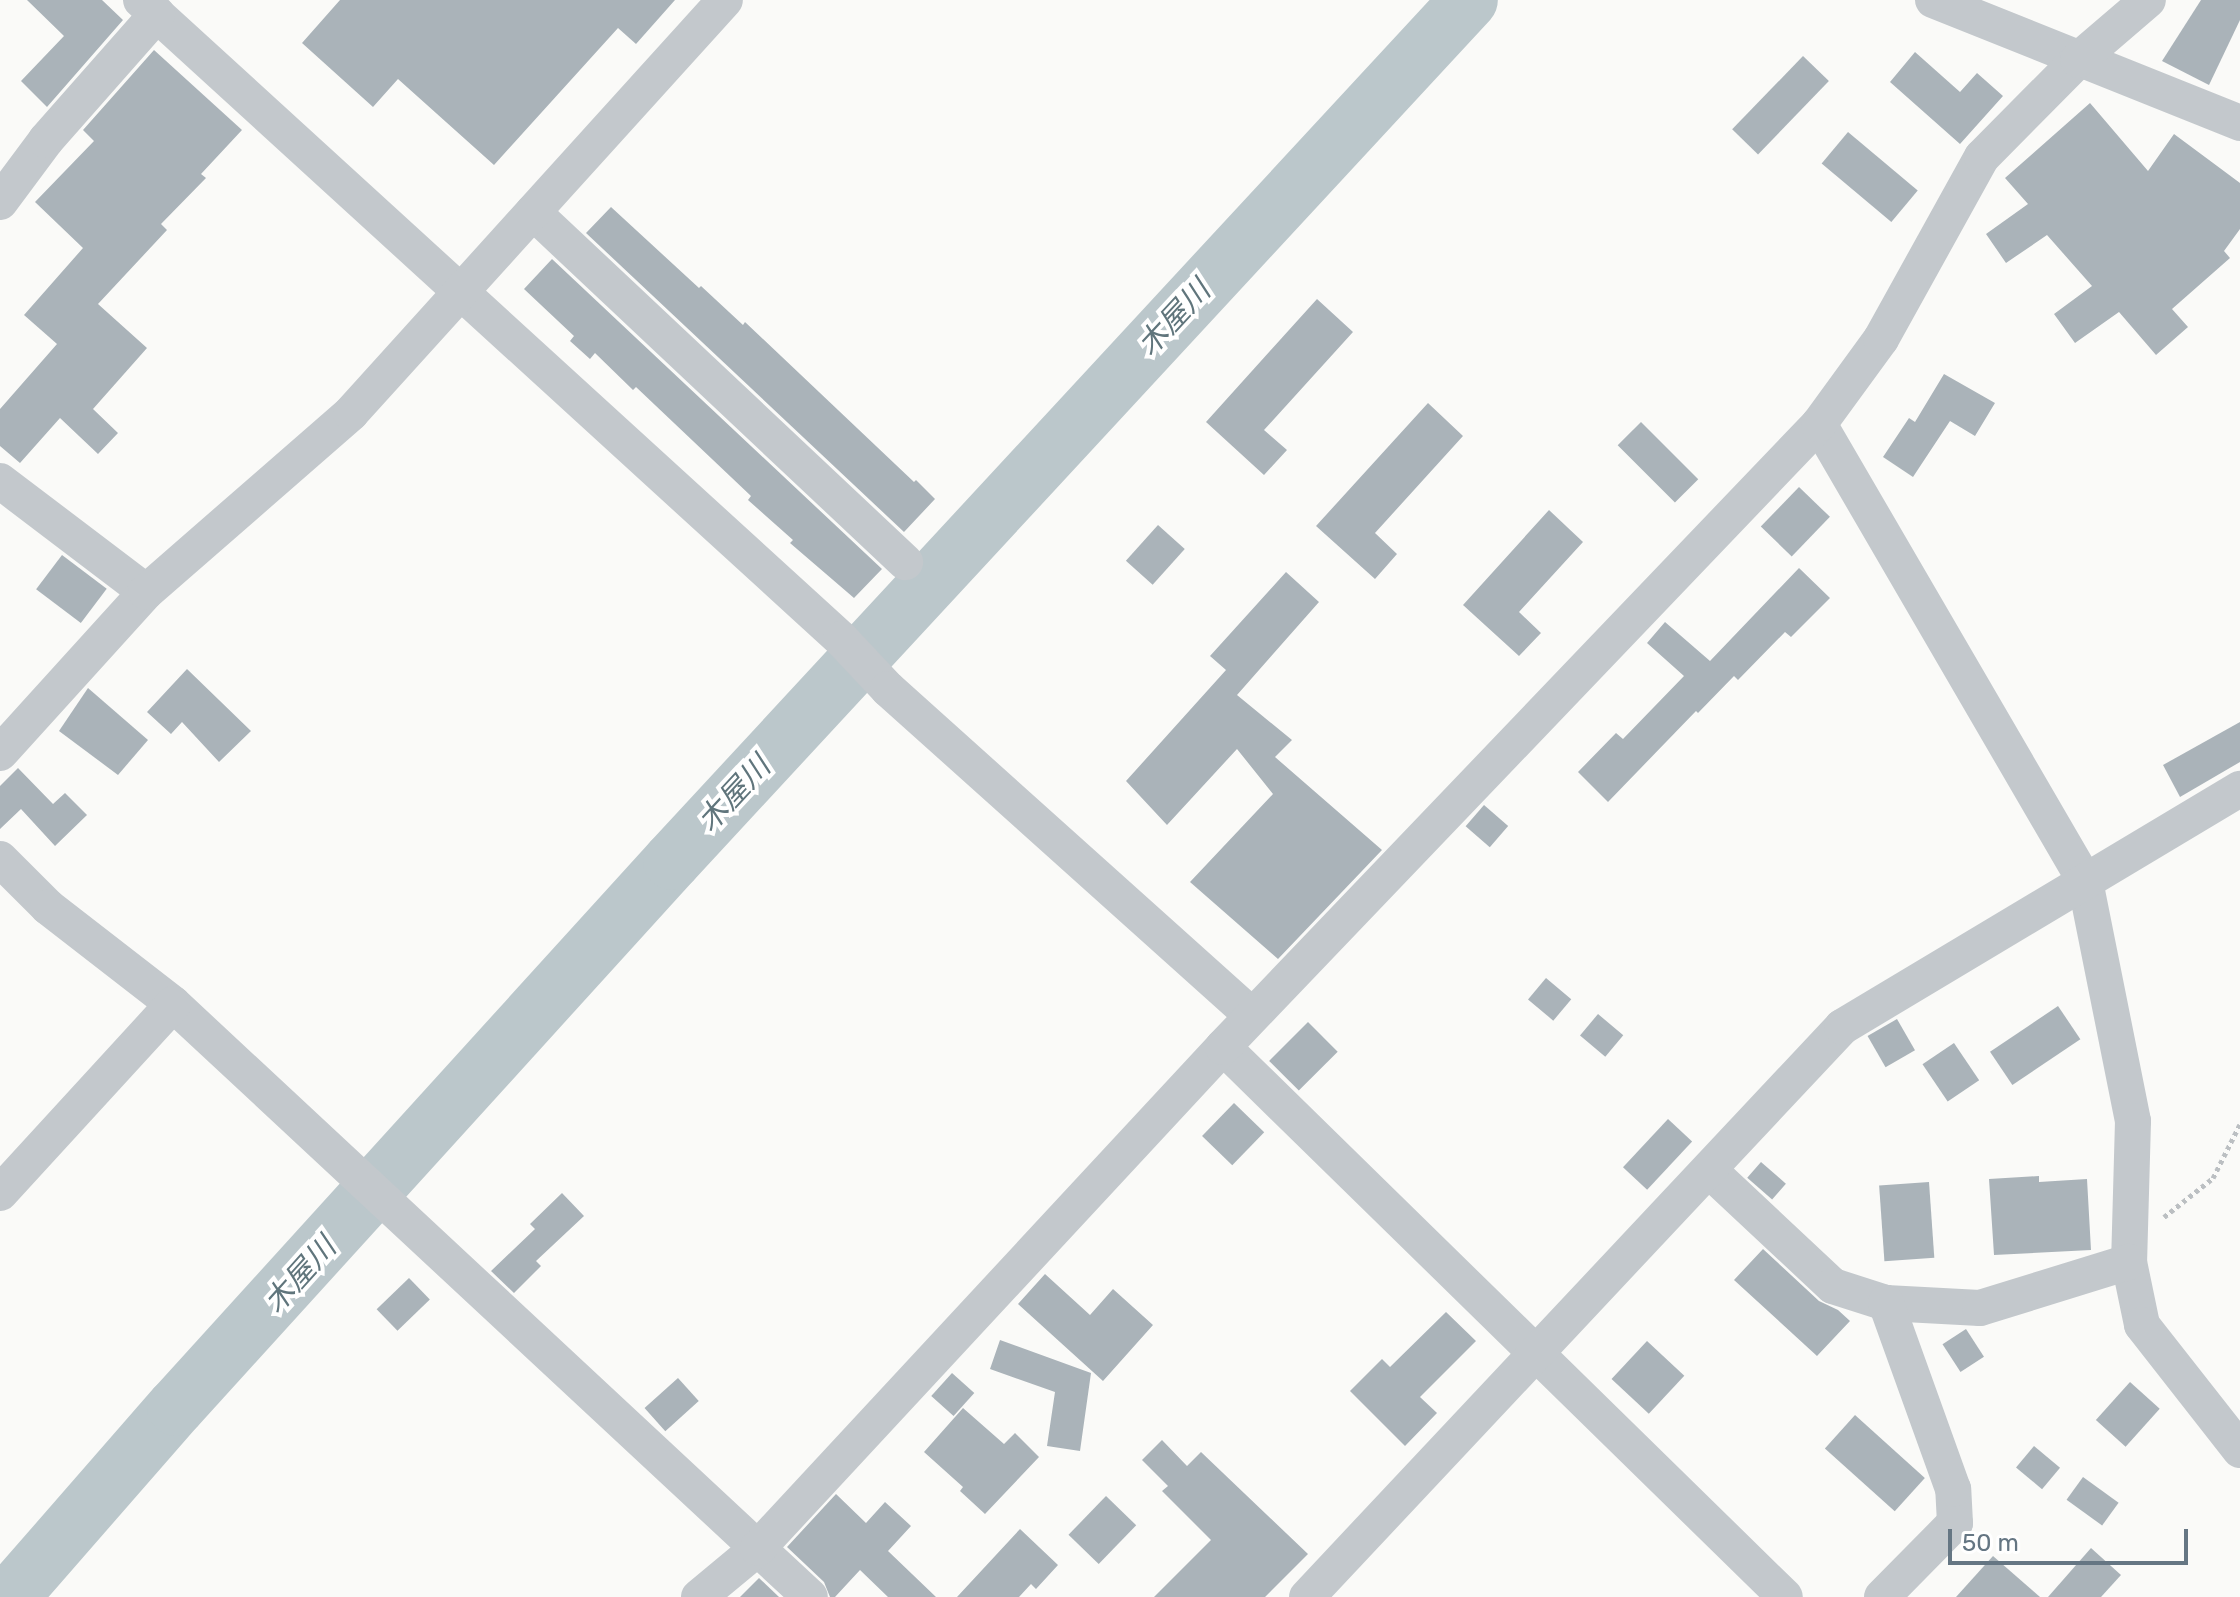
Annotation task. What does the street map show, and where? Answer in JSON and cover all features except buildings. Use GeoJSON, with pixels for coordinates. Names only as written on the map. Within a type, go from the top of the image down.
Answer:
{"type":"FeatureCollection","features":[{"type":"Feature","properties":{"kind":"street"},"geometry":{"type":"LineString","coordinates":[[0,753],[146,592],[351,413],[725,0]]}},
{"type":"Feature","properties":{"kind":"street"},"geometry":{"type":"LineString","coordinates":[[1933,0],[2240,123]]}},
{"type":"Feature","properties":{"kind":"street"},"geometry":{"type":"LineString","coordinates":[[699,1597],[758,1548],[1252,1016],[1819,424],[1881,339],[1982,157],[2078,60],[2148,0]]}},
{"type":"Feature","properties":{"kind":"street"},"geometry":{"type":"LineString","coordinates":[[0,202],[149,7],[841,639],[888,689],[1252,1016]]}},
{"type":"Feature","properties":{"kind":"street"},"geometry":{"type":"LineString","coordinates":[[533,212],[905,562]]}},
{"type":"Feature","properties":{"kind":"street"},"geometry":{"type":"LineString","coordinates":[[1819,424],[2085,881],[2133,1121],[2129,1250],[2142,1325],[2240,1450]]}},
{"type":"Feature","properties":{"kind":"street"},"geometry":{"type":"LineString","coordinates":[[0,481],[146,592]]}},
{"type":"Feature","properties":{"kind":"street"},"geometry":{"type":"LineString","coordinates":[[1307,1597],[1842,1027],[2240,789]]}},
{"type":"Feature","properties":{"kind":"street"},"geometry":{"type":"LineString","coordinates":[[0,859],[48,907],[173,1004],[397,1216],[810,1597]]}},
{"type":"Feature","properties":{"kind":"street"},"geometry":{"type":"LineString","coordinates":[[0,1193],[173,1004]]}},
{"type":"Feature","properties":{"kind":"street"},"geometry":{"type":"LineString","coordinates":[[1223,1047],[1785,1597]]}},
{"type":"Feature","properties":{"kind":"street"},"geometry":{"type":"LineString","coordinates":[[1710,1171],[1833,1286],[1886,1303],[1980,1308],[2129,1250]]}},
{"type":"Feature","properties":{"kind":"street"},"geometry":{"type":"LineString","coordinates":[[1882,1597],[1955,1523],[1953,1489],[1886,1303]]}},
{"type":"Feature","properties":{"kind":"path"},"geometry":{"type":"LineString","coordinates":[[2129,1250],[2213,1178],[2240,1124]]}},
{"type":"Feature","properties":{"kind":"waterway","name":"木屋川"},"geometry":{"type":"LineString","coordinates":[[10,1597],[176,1407],[672,861],[1469,0]]}}]}
